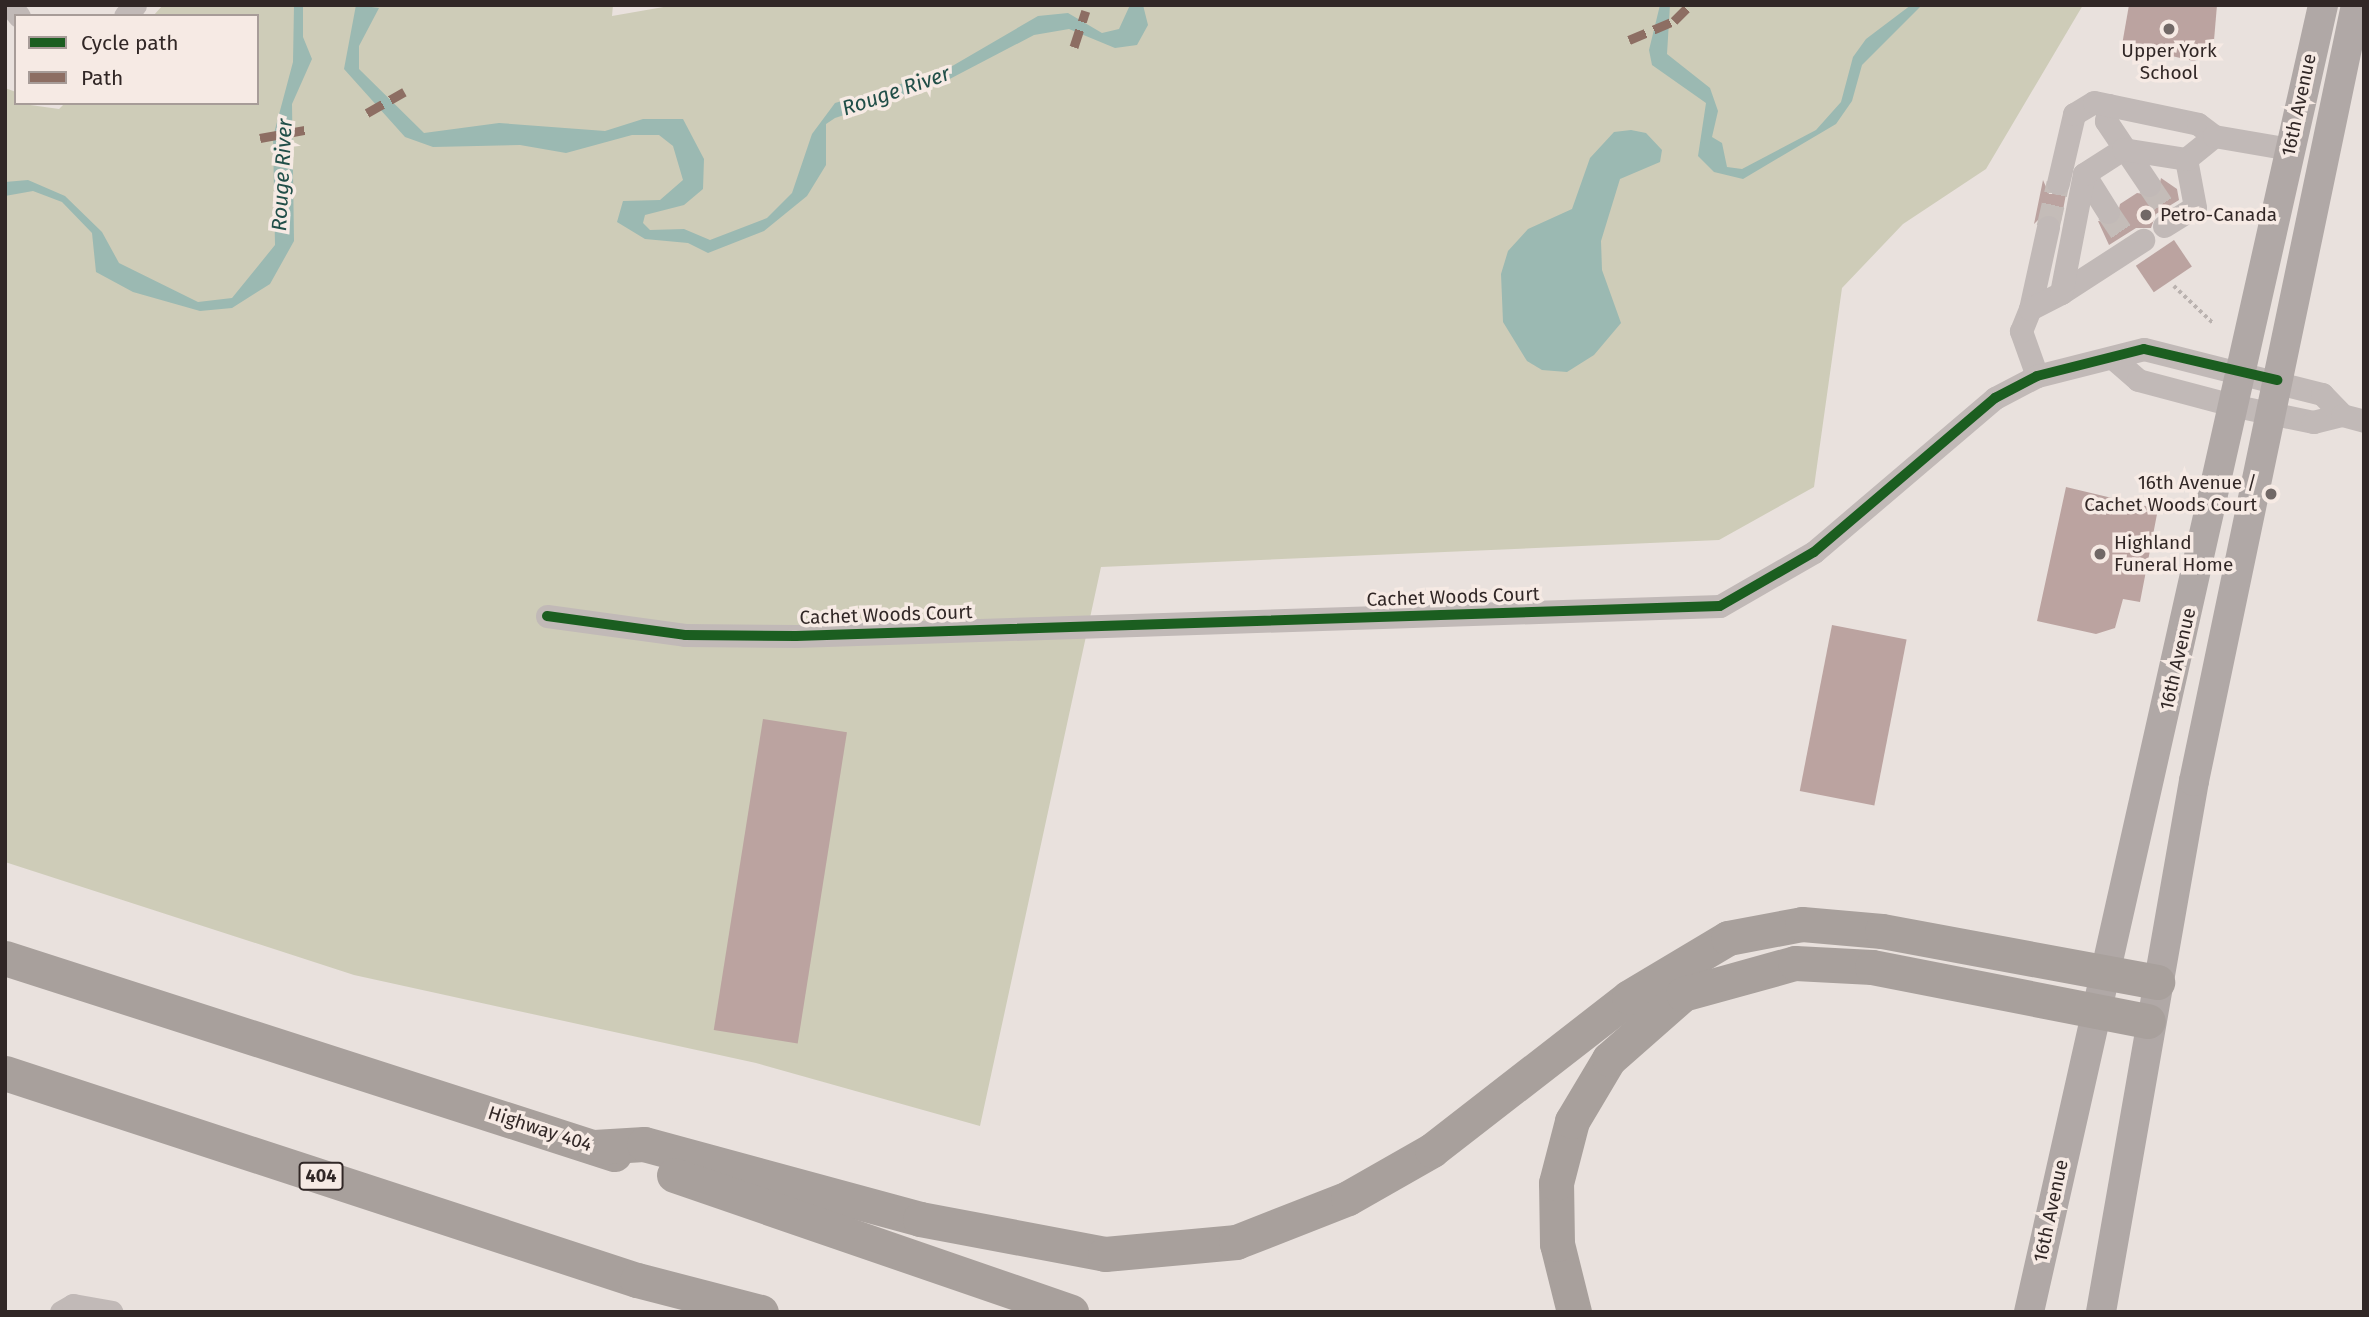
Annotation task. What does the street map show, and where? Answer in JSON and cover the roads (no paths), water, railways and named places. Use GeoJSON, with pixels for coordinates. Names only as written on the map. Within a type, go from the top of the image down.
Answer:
{"type":"FeatureCollection","features":[{"type":"Feature","properties":{"kind":"highway"},"geometry":{"type":"LineString","coordinates":[[594,1147],[644,1144],[920,1219],[1105,1254],[1236,1242],[1348,1198],[1432,1150],[1629,997],[1728,938],[1815,925],[2157,982]]}},
{"type":"Feature","properties":{"kind":"highway","name":"Highway 404"},"geometry":{"type":"LineString","coordinates":[[5,958],[594,1147],[1071,1312]]}},
{"type":"Feature","properties":{"kind":"highway"},"geometry":{"type":"LineString","coordinates":[[1574,1312],[1558,1244],[1556,1183],[1572,1121],[1609,1059],[1682,994],[1795,963],[1872,967],[2148,1021]]}},
{"type":"Feature","properties":{"kind":"highway","name":"404"},"geometry":{"type":"LineString","coordinates":[[5,1073],[638,1280],[761,1312]]}},
{"type":"Feature","properties":{"kind":"highway"},"geometry":{"type":"LineString","coordinates":[[638,1280],[687,1312]]}},
{"type":"Feature","properties":{"kind":"main road","name":"16th Avenue"},"geometry":{"type":"LineString","coordinates":[[2029,1312],[2101,973],[2244,372],[2323,5]]}},
{"type":"Feature","properties":{"kind":"main road","name":"16th Avenue"},"geometry":{"type":"LineString","coordinates":[[2101,1312],[2148,1021],[2270,413],[2356,5]]}},
{"type":"Feature","properties":{"kind":"street"},"geometry":{"type":"LineString","coordinates":[[2058,183],[2074,114],[2094,102],[2198,124],[2214,136],[2290,149]]}},
{"type":"Feature","properties":{"kind":"street"},"geometry":{"type":"LineString","coordinates":[[2109,105],[2106,121],[2149,185]]}},
{"type":"Feature","properties":{"kind":"street"},"geometry":{"type":"LineString","coordinates":[[2061,293],[2084,174],[2123,149],[2186,159],[2214,136]]}},
{"type":"Feature","properties":{"kind":"street"},"geometry":{"type":"LineString","coordinates":[[2168,220],[2195,207],[2186,159]]}},
{"type":"Feature","properties":{"kind":"street"},"geometry":{"type":"LineString","coordinates":[[2084,174],[2108,212]]}},
{"type":"Feature","properties":{"kind":"street"},"geometry":{"type":"LineString","coordinates":[[2037,376],[2021,331],[2030,309],[2048,227]]}},
{"type":"Feature","properties":{"kind":"street"},"geometry":{"type":"LineString","coordinates":[[2030,309],[2061,293],[2133,243]]}},
{"type":"Feature","properties":{"kind":"street","name":"Cachet Woods Court"},"geometry":{"type":"LineString","coordinates":[[547,616],[685,635],[796,636],[1720,606],[1814,552],[1995,398],[2037,376],[2114,359],[2144,349],[2277,380],[2322,394],[2353,418]]}},
{"type":"Feature","properties":{"kind":"street"},"geometry":{"type":"LineString","coordinates":[[2114,359],[2138,380],[2236,406],[2313,422],[2353,418]]}},
{"type":"Feature","properties":{"kind":"street"},"geometry":{"type":"LineString","coordinates":[[61,1312],[74,1305],[110,1312]]}},
{"type":"Feature","properties":{"kind":"water","name":"Rouge River"},"geometry":{"type":"Polygon","coordinates":[[[294,5],[303,5],[303,37],[312,59],[292,104],[294,241],[270,284],[232,308],[200,311],[133,292],[96,272],[92,233],[62,202],[33,191],[5,196],[5,182],[28,180],[65,196],[102,232],[119,263],[198,302],[232,298],[275,245],[273,137],[293,62],[294,5]]]}},
{"type":"Feature","properties":{"kind":"water","name":"Rouge River"},"geometry":{"type":"Polygon","coordinates":[[[356,5],[379,8],[359,46],[359,69],[424,133],[499,123],[605,131],[643,119],[683,119],[704,159],[703,189],[684,205],[645,215],[643,223],[650,230],[684,229],[710,240],[767,218],[792,193],[812,134],[835,103],[942,72],[1038,16],[1068,13],[1102,33],[1119,29],[1130,5],[1143,5],[1148,25],[1137,45],[1115,48],[1069,29],[1034,35],[942,83],[835,118],[826,124],[826,165],[807,196],[764,231],[708,253],[688,243],[645,239],[617,222],[623,201],[660,200],[683,180],[673,146],[659,135],[632,135],[566,153],[520,145],[433,147],[405,137],[344,69],[356,5]]]}},
{"type":"Feature","properties":{"kind":"water"},"geometry":{"type":"Polygon","coordinates":[[[1660,5],[1670,5],[1667,54],[1710,88],[1718,111],[1712,137],[1722,143],[1727,167],[1742,169],[1816,130],[1841,102],[1853,57],[1866,39],[1911,5],[1922,5],[1862,65],[1852,101],[1836,124],[1743,179],[1714,172],[1698,156],[1706,103],[1652,65],[1649,50],[1660,5]]]}},
{"type":"Feature","properties":{"kind":"water"},"geometry":{"type":"Polygon","coordinates":[[[1631,130],[1646,133],[1662,150],[1660,162],[1620,179],[1601,241],[1602,270],[1621,323],[1594,355],[1567,372],[1542,370],[1527,361],[1503,322],[1501,274],[1508,251],[1528,229],[1572,209],[1590,158],[1614,132],[1631,130]]]}},
{"type":"Feature","properties":{"kind":"tunnel"},"geometry":{"type":"LineString","coordinates":[[2048,227],[2058,183]]}},
{"type":"Feature","properties":{"kind":"tunnel"},"geometry":{"type":"LineString","coordinates":[[2149,185],[2168,213]]}},
{"type":"Feature","properties":{"kind":"tunnel"},"geometry":{"type":"LineString","coordinates":[[2108,212],[2126,239]]}},
{"type":"Feature","properties":{"kind":"place","name":"Upper York School"},"geometry":{"type":"Point","coordinates":[2169,29]}},
{"type":"Feature","properties":{"kind":"place","name":"Petro-Canada"},"geometry":{"type":"Point","coordinates":[2146,215]}},
{"type":"Feature","properties":{"kind":"place","name":"16th Avenue / Cachet Woods Court"},"geometry":{"type":"Point","coordinates":[2271,494]}},
{"type":"Feature","properties":{"kind":"place","name":"Highland Funeral Home"},"geometry":{"type":"Point","coordinates":[2100,554]}}]}
